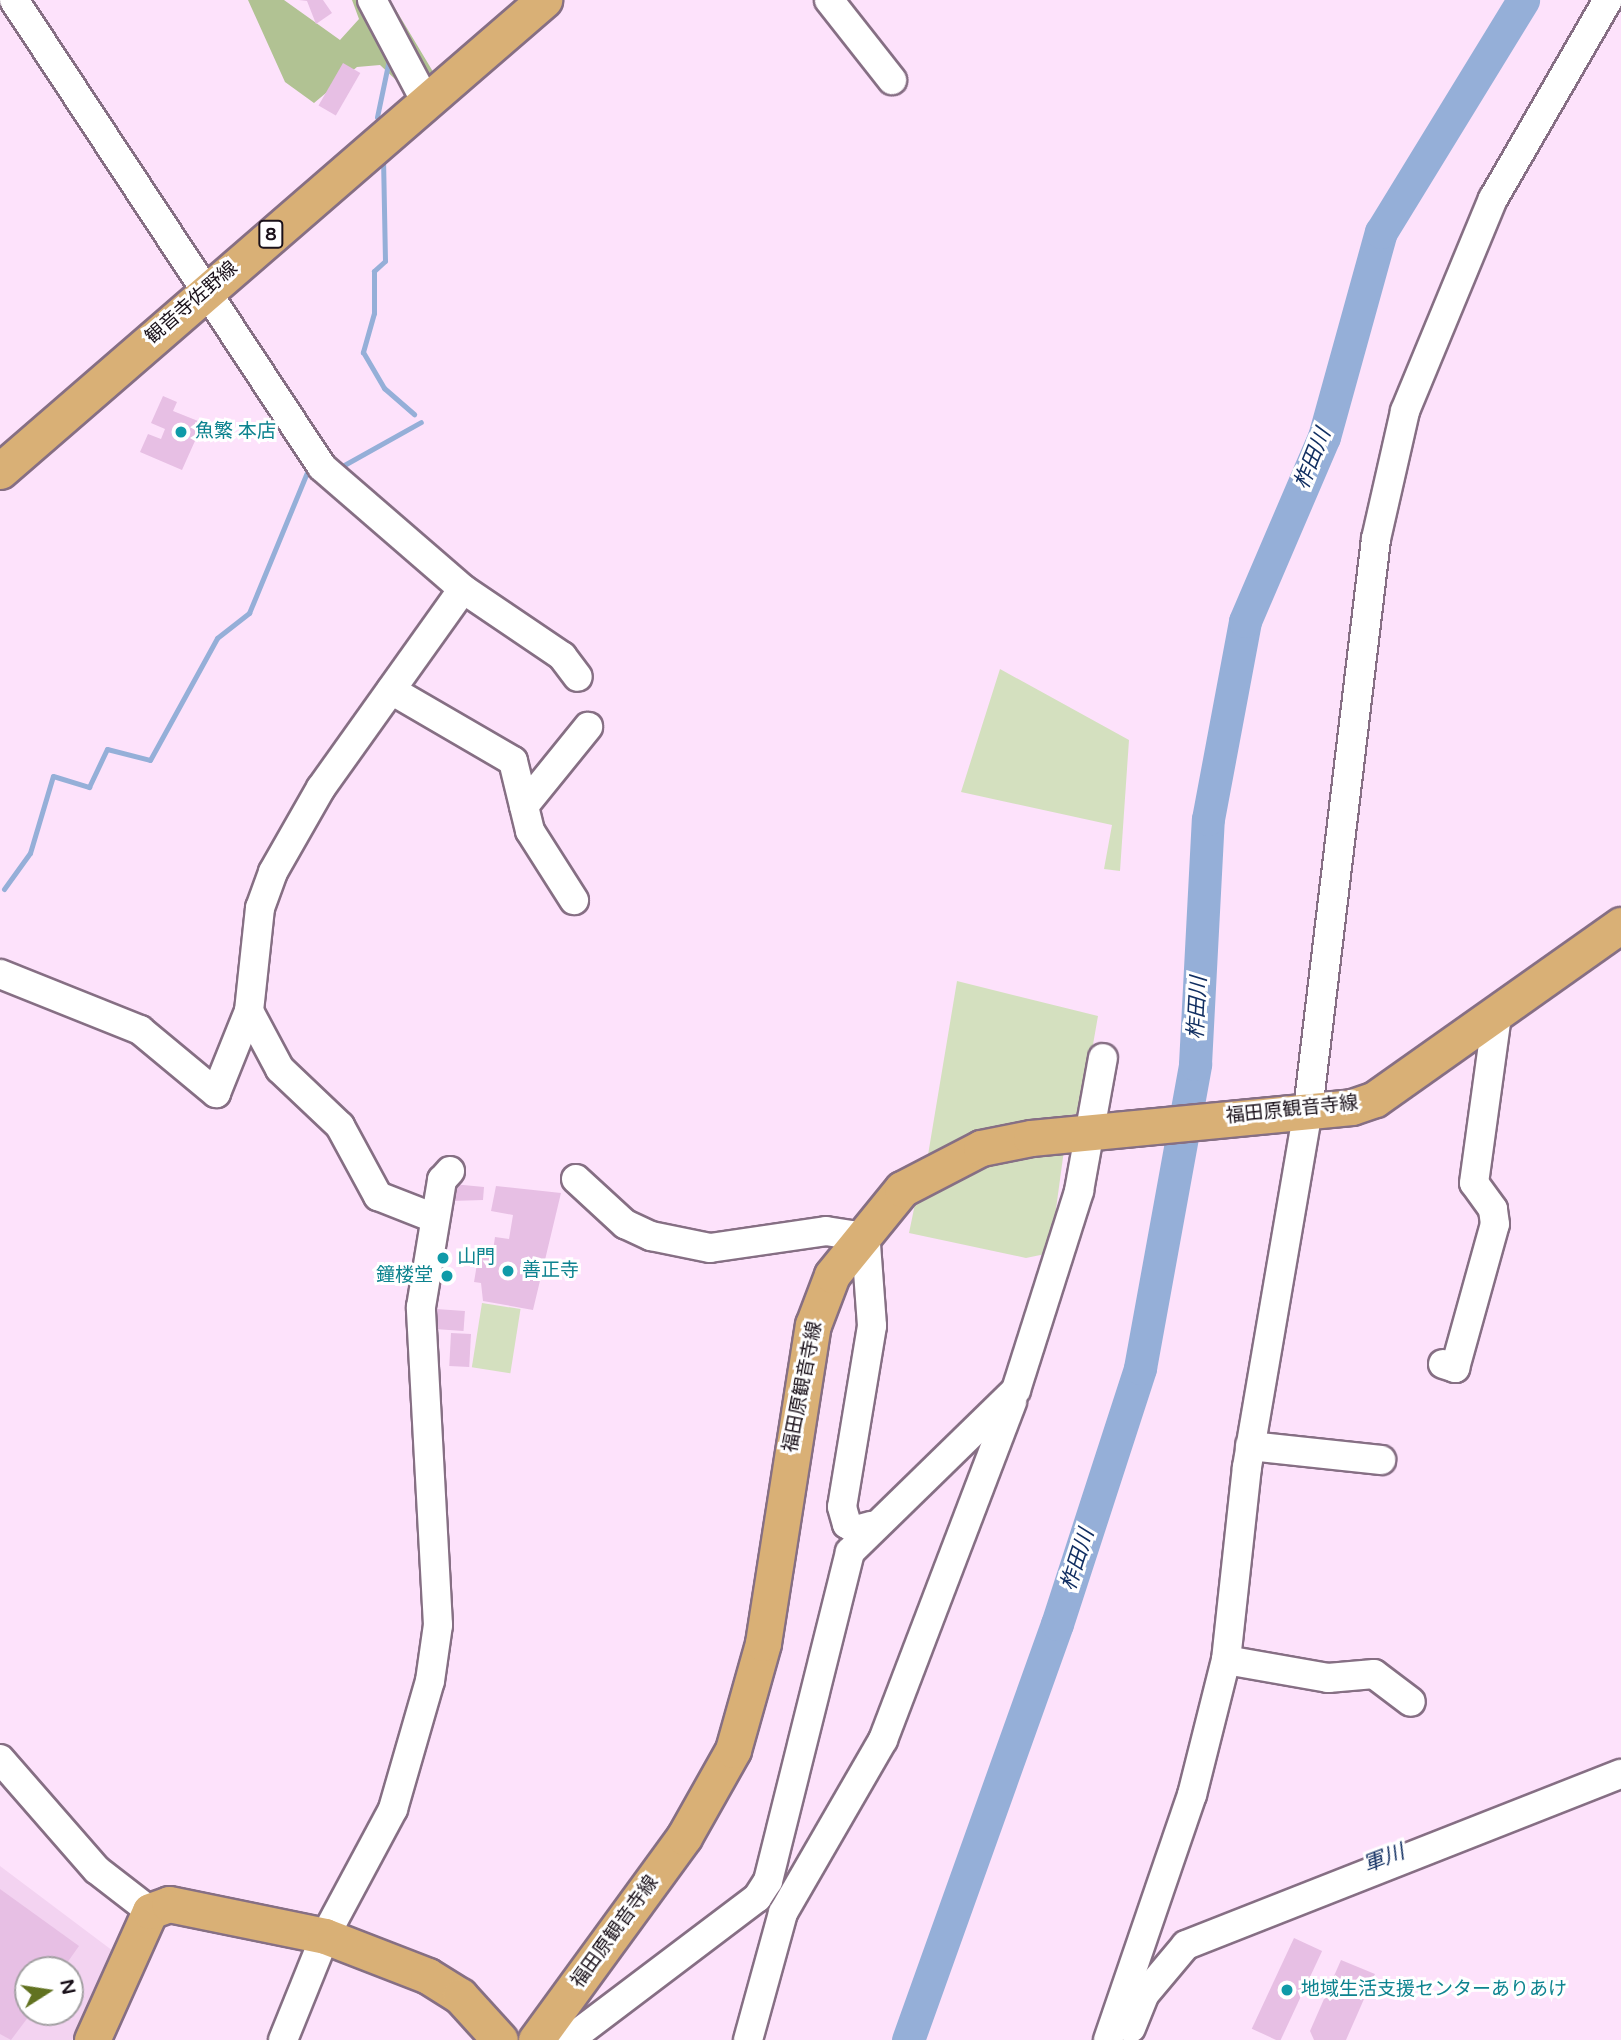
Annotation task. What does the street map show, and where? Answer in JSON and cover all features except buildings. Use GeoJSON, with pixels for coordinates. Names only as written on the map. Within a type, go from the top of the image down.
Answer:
{"type":"FeatureCollection","features":[{"type":"Feature","properties":{"kind":"main road","name":"観音寺佐野線"},"geometry":{"type":"LineString","coordinates":[[13,461],[202,293],[544,0]]}},
{"type":"Feature","properties":{"kind":"main road","name":"福田原観音寺線"},"geometry":{"type":"LineString","coordinates":[[536,2040],[684,1837],[733,1750],[763,1643],[813,1325],[832,1275],[858,1236],[902,1189],[942,1164],[981,1148],[1087,1131],[1308,1110],[1375,1099],[1621,925]]}},
{"type":"Feature","properties":{"kind":"main road"},"geometry":{"type":"LineString","coordinates":[[92,2040],[150,1911],[169,1904],[325,1936],[428,1976],[460,1996],[500,2040]]}},
{"type":"Feature","properties":{"kind":"street"},"geometry":{"type":"LineString","coordinates":[[14,0],[202,293],[332,478],[463,589],[562,656],[578,677]]}},
{"type":"Feature","properties":{"kind":"street"},"geometry":{"type":"LineString","coordinates":[[372,0],[426,102]]}},
{"type":"Feature","properties":{"kind":"street"},"geometry":{"type":"LineString","coordinates":[[829,0],[892,79]]}},
{"type":"Feature","properties":{"kind":"street"},"geometry":{"type":"LineString","coordinates":[[1108,2040],[1168,1870],[1226,1660],[1250,1446],[1308,1110],[1376,539],[1405,411],[1493,199],[1608,0]]}},
{"type":"Feature","properties":{"kind":"street"},"geometry":{"type":"LineString","coordinates":[[0,478],[13,461]]}},
{"type":"Feature","properties":{"kind":"street"},"geometry":{"type":"LineString","coordinates":[[0,974],[140,1030],[216,1093],[249,1011],[260,908],[273,872],[321,788],[463,589]]}},
{"type":"Feature","properties":{"kind":"street"},"geometry":{"type":"LineString","coordinates":[[391,690],[513,761],[530,831],[574,901]]}},
{"type":"Feature","properties":{"kind":"street"},"geometry":{"type":"LineString","coordinates":[[524,806],[588,727]]}},
{"type":"Feature","properties":{"kind":"street"},"geometry":{"type":"LineString","coordinates":[[249,1011],[280,1069],[340,1126],[378,1196],[435,1218]]}},
{"type":"Feature","properties":{"kind":"street"},"geometry":{"type":"LineString","coordinates":[[1443,1364],[1455,1368],[1494,1224],[1493,1209],[1474,1183],[1497,1015]]}},
{"type":"Feature","properties":{"kind":"street"},"geometry":{"type":"LineString","coordinates":[[748,2040],[783,1913],[883,1740],[1016,1390],[1057,1273],[1103,1058]]}},
{"type":"Feature","properties":{"kind":"street"},"geometry":{"type":"LineString","coordinates":[[283,2040],[325,1936],[393,1809],[430,1681],[438,1625],[421,1307],[442,1180],[450,1171]]}},
{"type":"Feature","properties":{"kind":"street"},"geometry":{"type":"LineString","coordinates":[[576,1179],[625,1224],[710,1248],[791,1232],[858,1236],[866,1244],[873,1326],[842,1507],[847,1524],[856,1530],[871,1526]]}},
{"type":"Feature","properties":{"kind":"street"},"geometry":{"type":"LineString","coordinates":[[569,2040],[757,1898],[768,1881],[850,1552],[871,1526],[946,1465],[1016,1390]]}},
{"type":"Feature","properties":{"kind":"street"},"geometry":{"type":"LineString","coordinates":[[1250,1446],[1381,1461]]}},
{"type":"Feature","properties":{"kind":"street"},"geometry":{"type":"LineString","coordinates":[[1226,1660],[1328,1678],[1374,1674],[1411,1702]]}},
{"type":"Feature","properties":{"kind":"street"},"geometry":{"type":"LineString","coordinates":[[0,1759],[97,1870],[150,1911]]}},
{"type":"Feature","properties":{"kind":"street"},"geometry":{"type":"LineString","coordinates":[[1126,2040],[1144,1995],[1172,1954],[1621,1774]]}},
{"type":"Feature","properties":{"kind":"street"},"geometry":{"type":"LineString","coordinates":[[1168,1870],[1166,1938],[1172,1954]]}},
{"type":"Feature","properties":{"kind":"street"},"geometry":{"type":"LineString","coordinates":[[757,1898],[783,1913]]}},
{"type":"Feature","properties":{"kind":"shaded area"},"geometry":{"type":"Polygon","coordinates":[[[0,1866],[117,1954],[84,2017],[84,1956],[14,1956],[14,2026],[79,2026],[72,2040],[0,2040],[0,1866]]]}},
{"type":"Feature","properties":{"kind":"green space"},"geometry":{"type":"Polygon","coordinates":[[[248,0],[284,0],[340,40],[359,19],[352,0],[390,0],[435,75],[410,93],[380,65],[357,67],[314,103],[285,82],[248,0]]]}},
{"type":"Feature","properties":{"kind":"green space"},"geometry":{"type":"Polygon","coordinates":[[[1000,669],[1129,740],[1120,871],[1104,869],[1112,825],[961,792],[1000,669]]]}},
{"type":"Feature","properties":{"kind":"green space"},"geometry":{"type":"Polygon","coordinates":[[[957,981],[1098,1016],[1081,1113],[973,1133],[928,1155],[957,981]]]}},
{"type":"Feature","properties":{"kind":"green space"},"geometry":{"type":"Polygon","coordinates":[[[1064,1150],[1050,1253],[1026,1258],[909,1233],[916,1199],[960,1174],[999,1159],[1064,1150]]]}},
{"type":"Feature","properties":{"kind":"green space"},"geometry":{"type":"Polygon","coordinates":[[[482,1303],[521,1309],[510,1373],[472,1367],[482,1303]]]}},
{"type":"Feature","properties":{"kind":"waterway","name":"柞田川"},"geometry":{"type":"LineString","coordinates":[[908,2040],[1057,1624],[1140,1368],[1195,1064],[1208,819],[1245,621],[1324,437],[1381,232],[1523,0]]}},
{"type":"Feature","properties":{"kind":"waterway"},"geometry":{"type":"LineString","coordinates":[[377,117],[390,55]]}},
{"type":"Feature","properties":{"kind":"waterway"},"geometry":{"type":"LineString","coordinates":[[383,157],[385,261],[374,271],[374,313],[363,352],[384,388],[414,414]]}},
{"type":"Feature","properties":{"kind":"waterway"},"geometry":{"type":"LineString","coordinates":[[337,469],[421,422]]}},
{"type":"Feature","properties":{"kind":"waterway"},"geometry":{"type":"LineString","coordinates":[[4,889],[30,853],[53,776],[89,787],[107,749],[150,760],[217,638],[249,613],[308,470]]}},
{"type":"Feature","properties":{"kind":"place","name":"魚繁 本店"},"geometry":{"type":"Point","coordinates":[181,432]}},
{"type":"Feature","properties":{"kind":"place","name":"山門"},"geometry":{"type":"Point","coordinates":[443,1258]}},
{"type":"Feature","properties":{"kind":"place","name":"善正寺"},"geometry":{"type":"Point","coordinates":[508,1271]}},
{"type":"Feature","properties":{"kind":"place","name":"鐘楼堂"},"geometry":{"type":"Point","coordinates":[447,1276]}},
{"type":"Feature","properties":{"kind":"place","name":"地域生活支援センターありあけ"},"geometry":{"type":"Point","coordinates":[1287,1990]}},
{"type":"Feature","properties":{"kind":"water label","name":"軍川"},"geometry":{"type":"Point","coordinates":[1384,1859]}}]}
